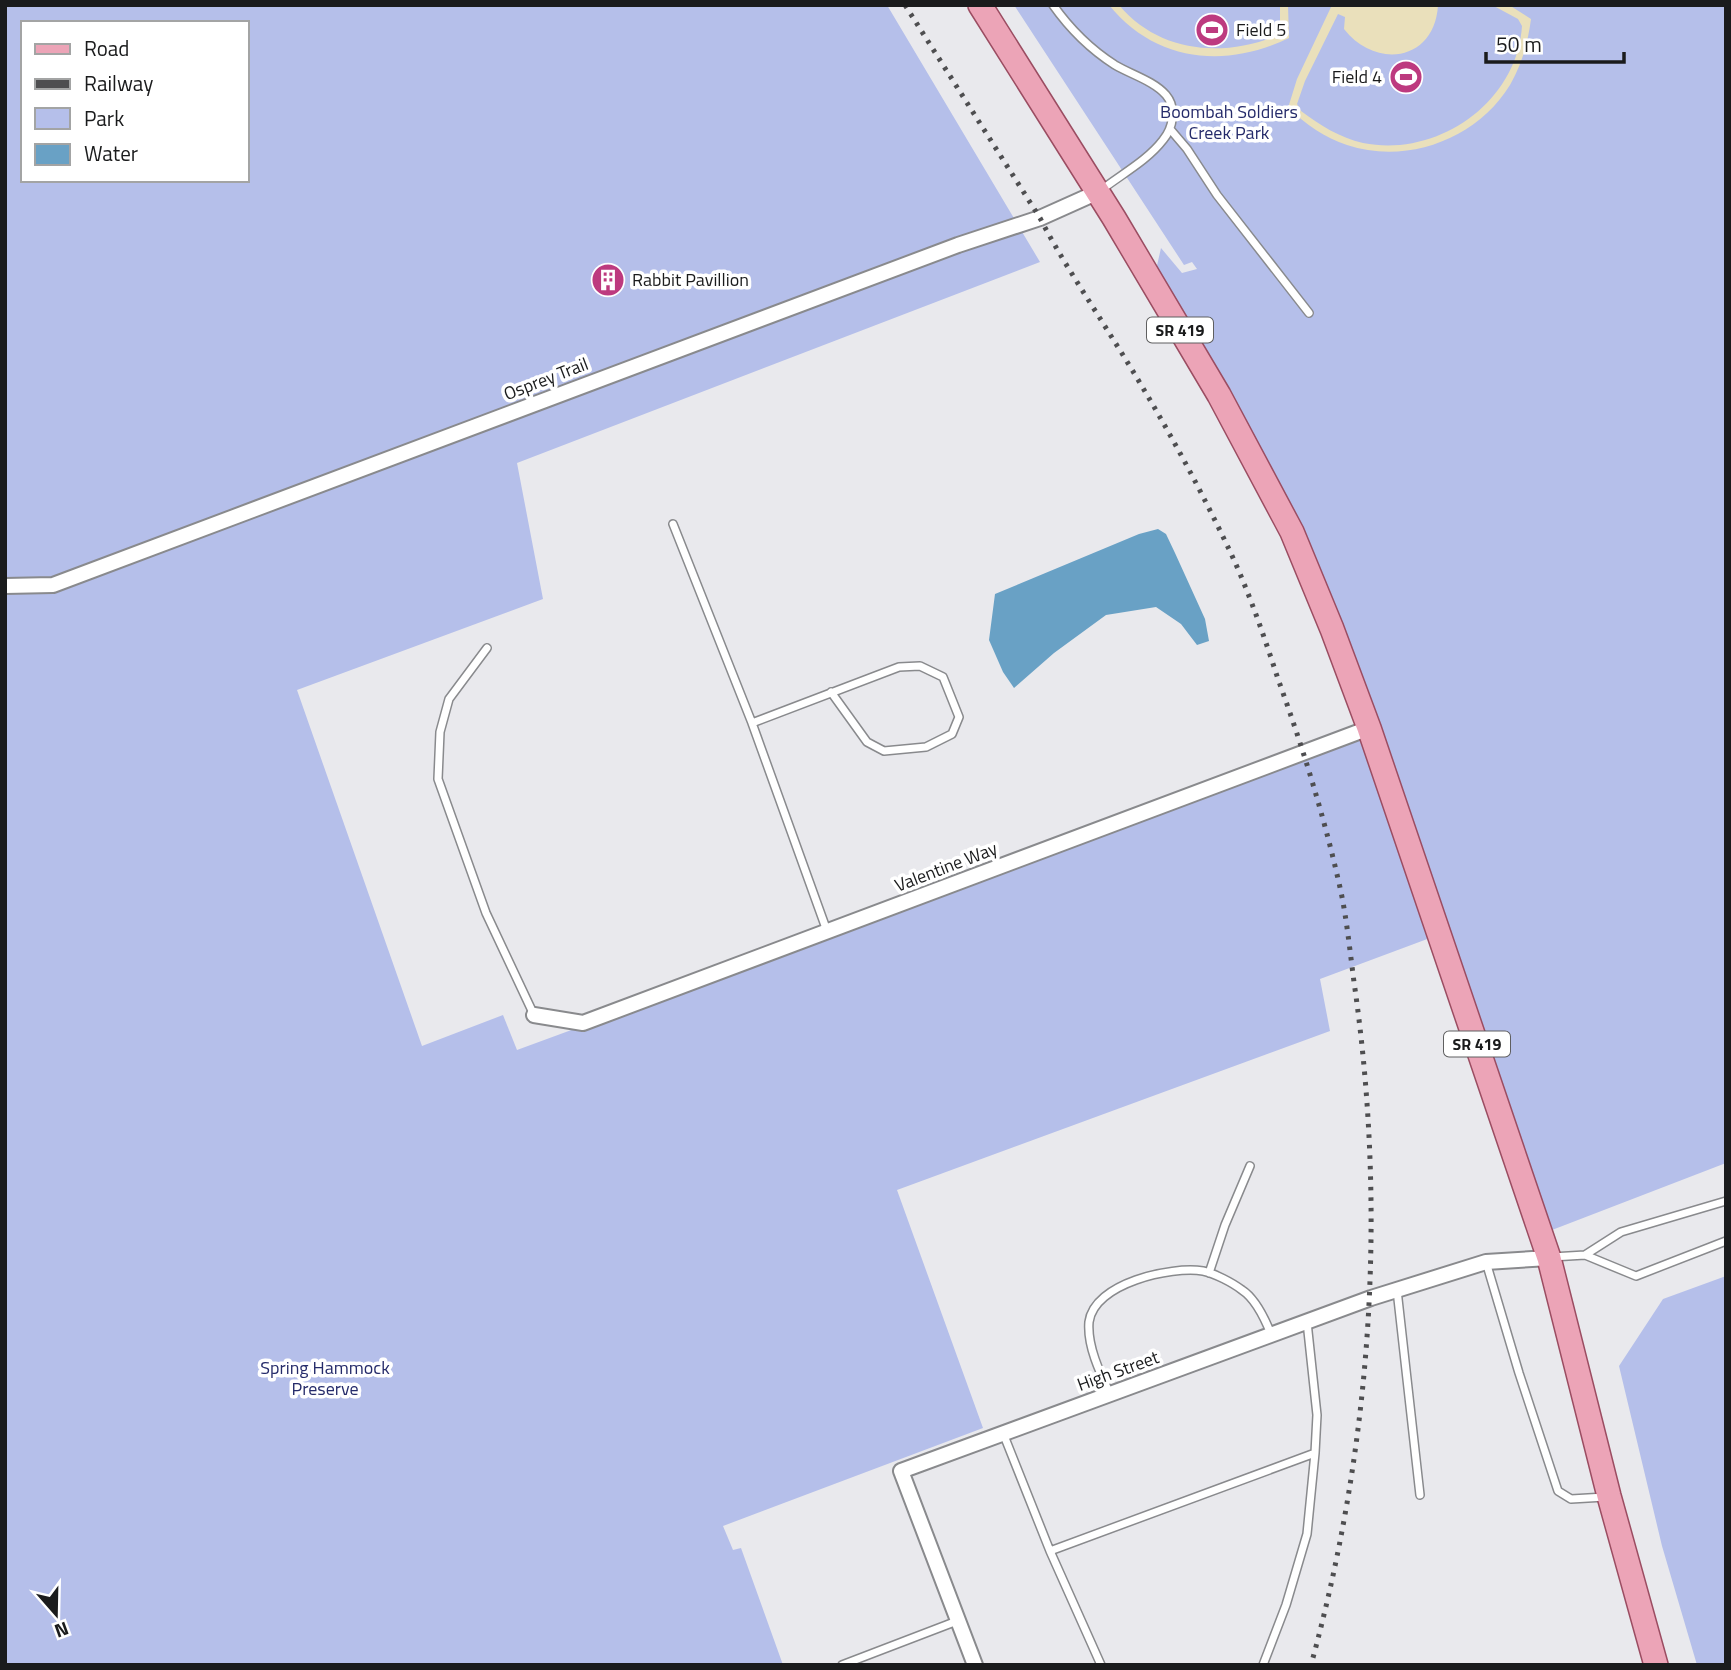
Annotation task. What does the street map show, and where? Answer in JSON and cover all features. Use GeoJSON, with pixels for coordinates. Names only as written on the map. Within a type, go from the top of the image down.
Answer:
{"type":"FeatureCollection","features":[{"type":"Feature","properties":{"kind":"main road","name":"SR 419"},"geometry":{"type":"LineString","coordinates":[[980,5],[1098,192],[1219,395],[1292,532],[1327,617],[1369,728],[1549,1258],[1609,1496],[1656,1665]]}},
{"type":"Feature","properties":{"kind":"street","name":"Osprey Trail"},"geometry":{"type":"LineString","coordinates":[[5,586],[53,585],[919,259],[1040,218],[1098,192]]}},
{"type":"Feature","properties":{"kind":"street","name":"Valentine Way"},"geometry":{"type":"LineString","coordinates":[[534,1015],[583,1023],[1369,728]]}},
{"type":"Feature","properties":{"kind":"street","name":"High Street"},"geometry":{"type":"LineString","coordinates":[[975,1665],[901,1471],[1397,1290],[1486,1262],[1549,1258]]}},
{"type":"Feature","properties":{"kind":"lane"},"geometry":{"type":"LineString","coordinates":[[1053,5],[1089,46],[1166,95],[1172,111],[1170,129],[1150,154],[1098,192]]}},
{"type":"Feature","properties":{"kind":"lane"},"geometry":{"type":"LineString","coordinates":[[1170,129],[1187,149],[1217,195],[1309,313]]}},
{"type":"Feature","properties":{"kind":"lane"},"geometry":{"type":"LineString","coordinates":[[673,524],[752,723],[828,932]]}},
{"type":"Feature","properties":{"kind":"lane"},"geometry":{"type":"LineString","coordinates":[[488,648],[449,699],[440,732],[438,779],[486,914],[534,1015]]}},
{"type":"Feature","properties":{"kind":"lane"},"geometry":{"type":"LineString","coordinates":[[752,723],[831,692],[899,667],[920,666],[943,677],[959,717],[952,734],[926,747],[884,751],[867,742],[831,692]]}},
{"type":"Feature","properties":{"kind":"lane"},"geometry":{"type":"LineString","coordinates":[[1209,1273],[1225,1224],[1250,1166]]}},
{"type":"Feature","properties":{"kind":"lane"},"geometry":{"type":"LineString","coordinates":[[1585,1255],[1621,1231],[1726,1201]]}},
{"type":"Feature","properties":{"kind":"lane"},"geometry":{"type":"LineString","coordinates":[[1549,1258],[1585,1255],[1636,1276],[1726,1241]]}},
{"type":"Feature","properties":{"kind":"lane"},"geometry":{"type":"LineString","coordinates":[[1486,1262],[1518,1373],[1558,1490],[1571,1499],[1609,1496]]}},
{"type":"Feature","properties":{"kind":"lane"},"geometry":{"type":"LineString","coordinates":[[1110,1394],[1090,1341],[1089,1321],[1096,1305],[1123,1284],[1164,1272],[1205,1271],[1244,1290],[1263,1315],[1271,1335]]}},
{"type":"Feature","properties":{"kind":"lane"},"geometry":{"type":"LineString","coordinates":[[1397,1290],[1420,1495]]}},
{"type":"Feature","properties":{"kind":"lane"},"geometry":{"type":"LineString","coordinates":[[1264,1665],[1286,1605],[1307,1534],[1317,1415],[1307,1322]]}},
{"type":"Feature","properties":{"kind":"lane"},"geometry":{"type":"LineString","coordinates":[[1003,1433],[1050,1551],[1101,1665]]}},
{"type":"Feature","properties":{"kind":"lane"},"geometry":{"type":"LineString","coordinates":[[1050,1551],[1315,1453]]}},
{"type":"Feature","properties":{"kind":"lane"},"geometry":{"type":"LineString","coordinates":[[842,1665],[958,1620]]}},
{"type":"Feature","properties":{"kind":"green space","name":"Spring Hammock Preserve"},"geometry":{"type":"Polygon","coordinates":[[[5,5],[887,5],[1040,262],[517,463],[543,599],[297,690],[422,1046],[503,1015],[517,1050],[846,929],[1360,732],[1430,938],[1320,979],[1330,1031],[897,1190],[983,1428],[723,1526],[733,1550],[741,1548],[783,1665],[5,1665],[5,5]]]}},
{"type":"Feature","properties":{"kind":"green space","name":"Boombah Soldiers Creek Park"},"geometry":{"type":"Polygon","coordinates":[[[1014,5],[1726,5],[1726,1163],[1552,1230],[1378,725],[1156,270],[1161,248],[1182,273],[1197,269],[1192,262],[1184,265],[1014,5]]]}},
{"type":"Feature","properties":{"kind":"green space"},"geometry":{"type":"Polygon","coordinates":[[[1726,1276],[1726,1665],[1697,1665],[1662,1546],[1619,1366],[1663,1299],[1726,1276]]]}},
{"type":"Feature","properties":{"kind":"sand"},"geometry":{"type":"Polygon","coordinates":[[[1109,5],[1119,5],[1135,21],[1173,42],[1193,47],[1215,48],[1236,47],[1278,35],[1280,5],[1288,5],[1289,38],[1241,54],[1193,54],[1170,49],[1148,39],[1127,24],[1109,5]]]}},
{"type":"Feature","properties":{"kind":"sand"},"geometry":{"type":"Polygon","coordinates":[[[1332,5],[1438,5],[1434,24],[1427,38],[1415,48],[1402,53],[1387,54],[1357,42],[1344,29],[1345,17],[1338,14],[1305,81],[1297,104],[1301,111],[1338,134],[1363,143],[1391,145],[1418,142],[1445,133],[1468,119],[1489,101],[1505,79],[1517,54],[1522,26],[1518,19],[1492,5],[1509,5],[1531,19],[1524,53],[1510,85],[1496,104],[1460,133],[1439,143],[1393,152],[1370,150],[1331,139],[1288,108],[1297,79],[1332,5]]]}},
{"type":"Feature","properties":{"kind":"water"},"geometry":{"type":"Polygon","coordinates":[[[1158,529],[1166,534],[1175,553],[1205,619],[1209,641],[1197,645],[1181,624],[1156,607],[1106,615],[1054,653],[1014,688],[1003,672],[989,640],[995,594],[1139,534],[1158,529]]]}},
{"type":"Feature","properties":{"kind":"railway"},"geometry":{"type":"LineString","coordinates":[[905,5],[1040,218],[1142,386],[1213,516],[1241,576],[1260,627],[1305,757],[1335,865],[1347,925],[1364,1068],[1370,1154],[1371,1240],[1368,1326],[1348,1497],[1332,1581],[1311,1665]]}},
{"type":"Feature","properties":{"kind":"place","name":"Field 5"},"geometry":{"type":"Point","coordinates":[1212,30]}},
{"type":"Feature","properties":{"kind":"place","name":"Field 4"},"geometry":{"type":"Point","coordinates":[1406,77]}},
{"type":"Feature","properties":{"kind":"place","name":"Rabbit Pavillion"},"geometry":{"type":"Point","coordinates":[608,280]}}]}
